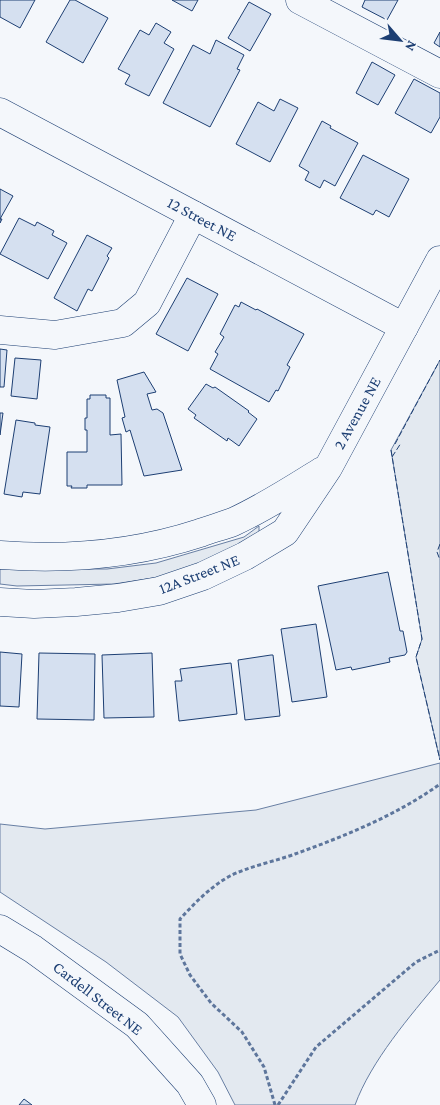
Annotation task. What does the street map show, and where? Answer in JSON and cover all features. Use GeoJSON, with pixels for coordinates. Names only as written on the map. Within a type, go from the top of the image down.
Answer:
{"type":"FeatureCollection","features":[{"type":"Feature","properties":{"kind":"street"},"geometry":{"type":"LineString","coordinates":[[300,0],[440,74]]}},
{"type":"Feature","properties":{"kind":"street","name":"12 Street NE"},"geometry":{"type":"LineString","coordinates":[[0,112],[404,327]]}},
{"type":"Feature","properties":{"kind":"street"},"geometry":{"type":"LineString","coordinates":[[0,330],[55,335],[123,323],[147,303],[193,215]]}},
{"type":"Feature","properties":{"kind":"street","name":"2 Avenue NE"},"geometry":{"type":"LineString","coordinates":[[0,555],[25,557],[78,556],[130,550],[181,539],[231,523],[259,509],[328,468],[440,260]]}},
{"type":"Feature","properties":{"kind":"street","name":"12A Street NE"},"geometry":{"type":"LineString","coordinates":[[0,602],[59,603],[118,598],[159,591],[203,576],[245,556],[285,532],[328,468]]}},
{"type":"Feature","properties":{"kind":"street","name":"Cardell Street NE"},"geometry":{"type":"LineString","coordinates":[[0,928],[33,949],[138,1025],[190,1084],[202,1105]]}},
{"type":"Feature","properties":{"kind":"path"},"geometry":{"type":"LineString","coordinates":[[276,1105],[264,1067],[242,1032],[211,1002],[190,974],[180,954],[180,919],[202,896],[230,876],[296,854],[366,825],[422,797],[440,784]]}},
{"type":"Feature","properties":{"kind":"path"},"geometry":{"type":"LineString","coordinates":[[276,1105],[316,1047],[416,962],[440,950]]}},
{"type":"Feature","properties":{"kind":"shaded area"},"geometry":{"type":"Polygon","coordinates":[[[440,360],[440,760],[416,657],[422,639],[391,450],[440,360]]]}},
{"type":"Feature","properties":{"kind":"shaded area"},"geometry":{"type":"Polygon","coordinates":[[[259,526],[259,536],[237,551],[166,576],[114,584],[17,586],[0,584],[0,569],[107,569],[156,563],[244,537],[259,526]]]}},
{"type":"Feature","properties":{"kind":"shaded area"},"geometry":{"type":"Polygon","coordinates":[[[440,763],[440,980],[381,1056],[362,1088],[355,1105],[235,1105],[218,1072],[178,1017],[106,962],[0,892],[0,824],[45,829],[256,810],[440,763]]]}},
{"type":"Feature","properties":{"kind":"building"},"geometry":{"type":"Polygon","coordinates":[[[0,0],[35,0],[20,28],[0,17],[0,0]]]}},
{"type":"Feature","properties":{"kind":"building"},"geometry":{"type":"Polygon","coordinates":[[[70,0],[75,0],[108,18],[83,63],[46,42],[70,0]]]}},
{"type":"Feature","properties":{"kind":"building"},"geometry":{"type":"Polygon","coordinates":[[[172,0],[198,0],[192,11],[172,0]]]}},
{"type":"Feature","properties":{"kind":"building"},"geometry":{"type":"Polygon","coordinates":[[[365,0],[398,0],[387,20],[362,7],[365,0]]]}},
{"type":"Feature","properties":{"kind":"building"},"geometry":{"type":"Polygon","coordinates":[[[249,2],[271,14],[250,51],[228,38],[249,2]]]}},
{"type":"Feature","properties":{"kind":"building"},"geometry":{"type":"Polygon","coordinates":[[[156,23],[171,32],[164,43],[174,49],[149,96],[125,84],[130,75],[118,69],[140,30],[149,35],[156,23]]]}},
{"type":"Feature","properties":{"kind":"building"},"geometry":{"type":"Polygon","coordinates":[[[440,32],[440,47],[434,43],[440,32]]]}},
{"type":"Feature","properties":{"kind":"building"},"geometry":{"type":"Polygon","coordinates":[[[216,40],[244,55],[237,69],[240,70],[210,127],[163,103],[193,45],[210,54],[216,40]]]}},
{"type":"Feature","properties":{"kind":"building"},"geometry":{"type":"Polygon","coordinates":[[[372,62],[395,75],[378,105],[356,93],[372,62]]]}},
{"type":"Feature","properties":{"kind":"building"},"geometry":{"type":"Polygon","coordinates":[[[414,79],[440,93],[440,117],[431,133],[395,113],[414,79]]]}},
{"type":"Feature","properties":{"kind":"building"},"geometry":{"type":"Polygon","coordinates":[[[280,99],[298,108],[270,162],[236,144],[258,102],[274,111],[280,99]]]}},
{"type":"Feature","properties":{"kind":"building"},"geometry":{"type":"Polygon","coordinates":[[[322,121],[331,126],[330,128],[358,143],[335,186],[324,180],[320,188],[305,180],[309,172],[299,166],[322,121]]]}},
{"type":"Feature","properties":{"kind":"building"},"geometry":{"type":"Polygon","coordinates":[[[363,155],[409,179],[389,217],[376,210],[373,215],[340,198],[363,155]]]}},
{"type":"Feature","properties":{"kind":"building"},"geometry":{"type":"Polygon","coordinates":[[[0,189],[13,196],[0,219],[0,189]]]}},
{"type":"Feature","properties":{"kind":"building"},"geometry":{"type":"Polygon","coordinates":[[[19,218],[35,226],[37,222],[54,231],[52,235],[67,243],[48,279],[0,254],[19,218]]]}},
{"type":"Feature","properties":{"kind":"building"},"geometry":{"type":"Polygon","coordinates":[[[87,235],[112,248],[92,291],[88,289],[77,311],[54,298],[87,235]]]}},
{"type":"Feature","properties":{"kind":"building"},"geometry":{"type":"Polygon","coordinates":[[[187,278],[218,294],[188,351],[156,334],[187,278]]]}},
{"type":"Feature","properties":{"kind":"building"},"geometry":{"type":"Polygon","coordinates":[[[241,302],[304,334],[287,365],[290,367],[278,391],[276,390],[269,402],[210,369],[218,354],[215,352],[224,337],[220,334],[235,305],[239,307],[241,302]]]}},
{"type":"Feature","properties":{"kind":"building"},"geometry":{"type":"Polygon","coordinates":[[[0,349],[7,350],[4,387],[0,387],[0,349]]]}},
{"type":"Feature","properties":{"kind":"building"},"geometry":{"type":"Polygon","coordinates":[[[15,358],[41,360],[37,399],[11,396],[15,358]]]}},
{"type":"Feature","properties":{"kind":"building"},"geometry":{"type":"Polygon","coordinates":[[[144,372],[156,392],[147,394],[152,410],[157,409],[163,413],[182,470],[144,476],[130,430],[126,432],[122,418],[125,417],[117,380],[144,372]]]}},
{"type":"Feature","properties":{"kind":"building"},"geometry":{"type":"Polygon","coordinates":[[[206,384],[213,388],[215,387],[249,411],[257,419],[239,446],[228,438],[227,441],[194,418],[196,415],[188,409],[206,384]]]}},
{"type":"Feature","properties":{"kind":"building"},"geometry":{"type":"Polygon","coordinates":[[[90,395],[106,395],[106,398],[110,398],[110,435],[121,434],[122,485],[87,485],[87,488],[71,488],[72,486],[67,486],[67,452],[87,452],[85,418],[87,418],[87,399],[90,399],[90,395]]]}},
{"type":"Feature","properties":{"kind":"building"},"geometry":{"type":"Polygon","coordinates":[[[0,413],[3,413],[0,435],[0,413]]]}},
{"type":"Feature","properties":{"kind":"building"},"geometry":{"type":"Polygon","coordinates":[[[16,420],[50,427],[40,494],[23,492],[22,497],[4,494],[16,420]]]}},
{"type":"Feature","properties":{"kind":"building"},"geometry":{"type":"Polygon","coordinates":[[[388,572],[400,631],[403,631],[407,652],[405,655],[389,658],[390,662],[352,670],[351,667],[336,670],[318,586],[388,572]]]}},
{"type":"Feature","properties":{"kind":"building"},"geometry":{"type":"Polygon","coordinates":[[[316,624],[327,697],[292,702],[281,629],[316,624]]]}},
{"type":"Feature","properties":{"kind":"building"},"geometry":{"type":"Polygon","coordinates":[[[0,652],[22,654],[19,707],[0,706],[0,652]]]}},
{"type":"Feature","properties":{"kind":"building"},"geometry":{"type":"Polygon","coordinates":[[[39,653],[95,654],[94,720],[37,719],[39,653]]]}},
{"type":"Feature","properties":{"kind":"building"},"geometry":{"type":"Polygon","coordinates":[[[152,653],[154,717],[104,718],[102,655],[152,653]]]}},
{"type":"Feature","properties":{"kind":"building"},"geometry":{"type":"Polygon","coordinates":[[[273,655],[280,716],[245,720],[238,660],[273,655]]]}},
{"type":"Feature","properties":{"kind":"building"},"geometry":{"type":"Polygon","coordinates":[[[231,663],[237,714],[179,721],[175,681],[182,681],[180,669],[231,663]]]}},
{"type":"Feature","properties":{"kind":"building"},"geometry":{"type":"Polygon","coordinates":[[[24,1099],[32,1105],[19,1105],[24,1099]]]}},
{"type":"Feature","properties":{"kind":"fence"},"geometry":{"type":"LineString","coordinates":[[395,444],[440,360]]}},
{"type":"Feature","properties":{"kind":"fence"},"geometry":{"type":"LineString","coordinates":[[392,457],[401,443]]}},
{"type":"Feature","properties":{"kind":"fence"},"geometry":{"type":"LineString","coordinates":[[391,450],[422,639],[416,657],[440,760]]}},
{"type":"Feature","properties":{"kind":"fence"},"geometry":{"type":"LineString","coordinates":[[440,544],[437,552],[440,560]]}}]}
